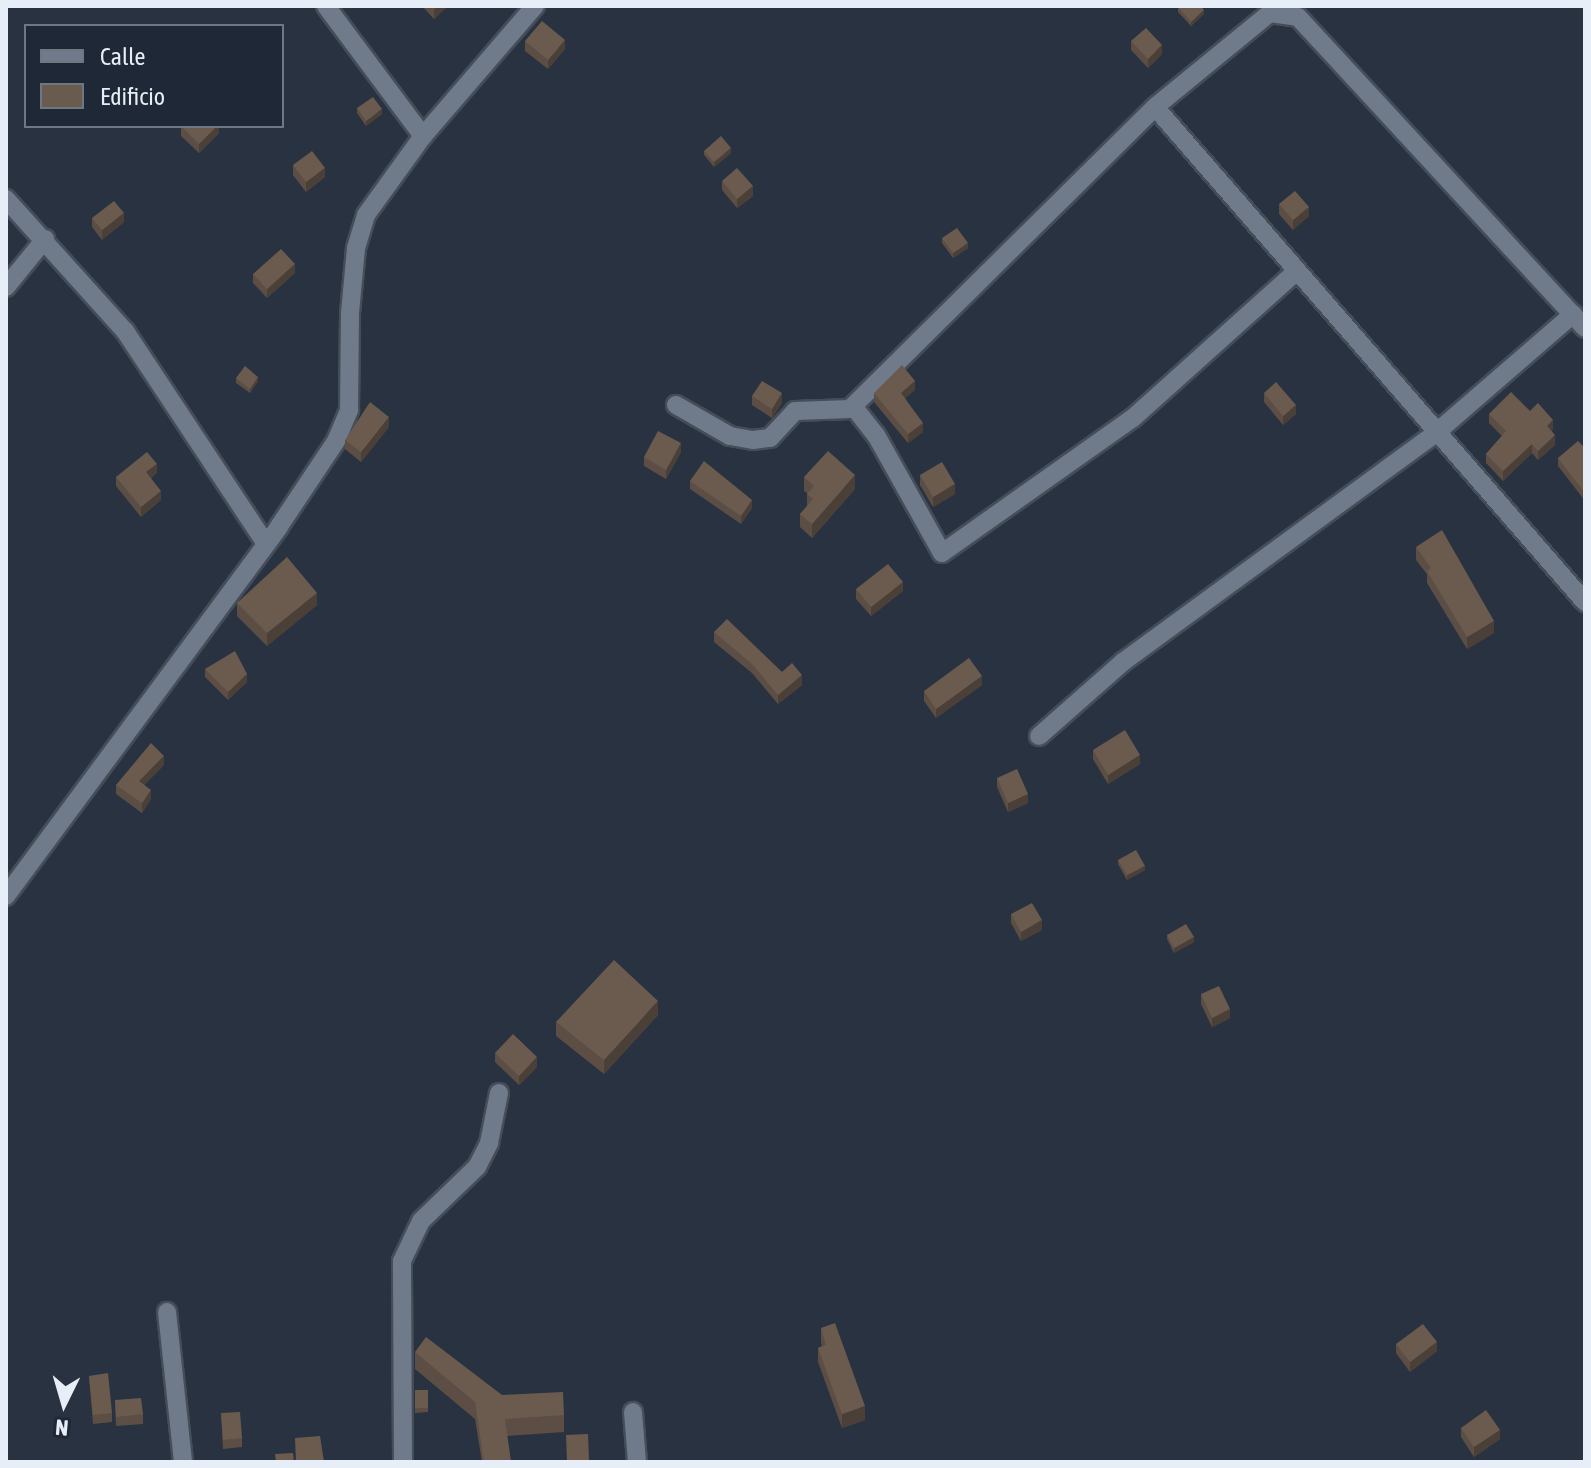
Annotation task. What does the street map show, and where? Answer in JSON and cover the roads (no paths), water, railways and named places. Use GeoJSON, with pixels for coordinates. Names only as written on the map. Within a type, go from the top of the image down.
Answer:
{"type":"FeatureCollection","features":[{"type":"Feature","properties":{"kind":"street"},"geometry":{"type":"LineString","coordinates":[[326,6],[423,136]]}},
{"type":"Feature","properties":{"kind":"street"},"geometry":{"type":"LineString","coordinates":[[6,896],[13,871],[266,544],[336,441],[349,410],[356,248],[366,215],[423,136],[535,6]]}},
{"type":"Feature","properties":{"kind":"street"},"geometry":{"type":"LineString","coordinates":[[676,405],[730,436],[753,440],[770,438],[795,411],[853,406],[1155,107],[1270,13],[1298,17],[1579,321],[1437,432],[1123,662],[1039,736]]}},
{"type":"Feature","properties":{"kind":"street"},"geometry":{"type":"LineString","coordinates":[[1155,107],[1585,602]]}},
{"type":"Feature","properties":{"kind":"street"},"geometry":{"type":"LineString","coordinates":[[6,199],[125,331],[266,544]]}},
{"type":"Feature","properties":{"kind":"street"},"geometry":{"type":"LineString","coordinates":[[6,287],[45,239]]}},
{"type":"Feature","properties":{"kind":"street"},"geometry":{"type":"LineString","coordinates":[[853,406],[876,435],[942,553],[1133,418],[1297,271]]}},
{"type":"Feature","properties":{"kind":"street"},"geometry":{"type":"LineString","coordinates":[[403,1462],[402,1261],[421,1221],[477,1167],[489,1143],[499,1093]]}},
{"type":"Feature","properties":{"kind":"street"},"geometry":{"type":"LineString","coordinates":[[167,1312],[183,1462]]}},
{"type":"Feature","properties":{"kind":"street"},"geometry":{"type":"LineString","coordinates":[[633,1412],[637,1462]]}}]}
